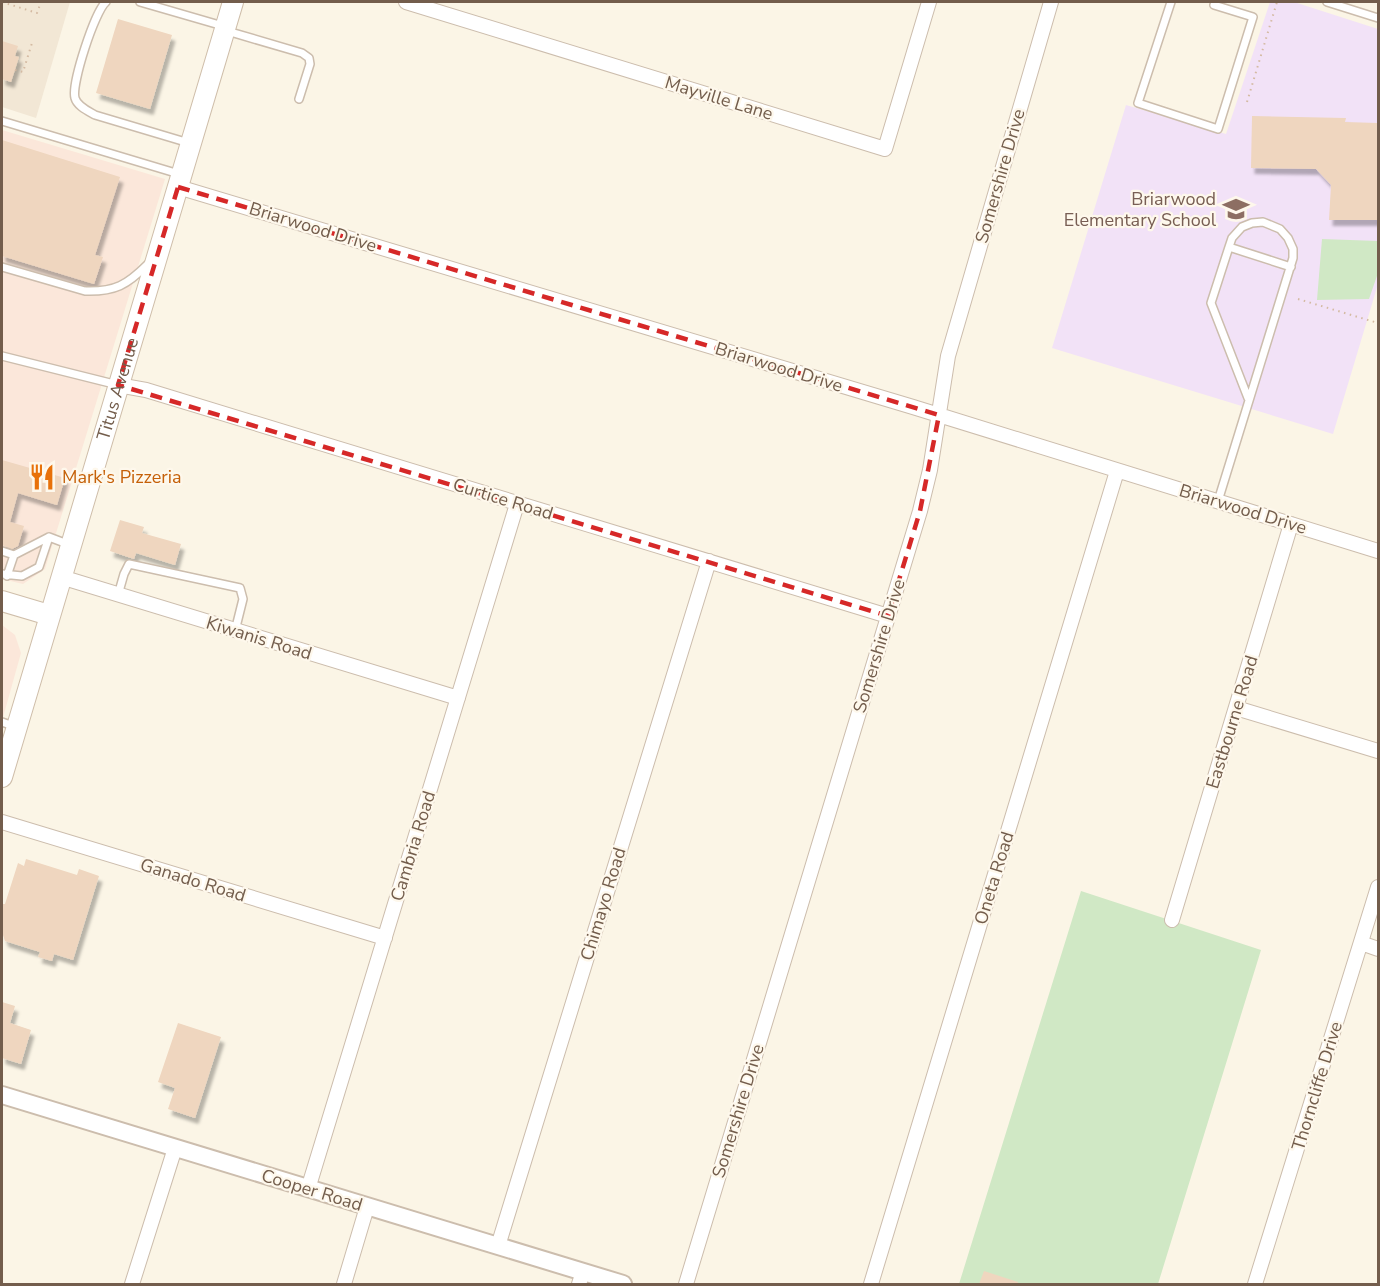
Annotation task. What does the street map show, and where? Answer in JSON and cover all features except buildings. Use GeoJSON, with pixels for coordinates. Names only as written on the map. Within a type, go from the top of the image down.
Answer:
{"type":"FeatureCollection","features":[{"type":"Feature","properties":{"kind":"main road","name":"Titus Avenue"},"geometry":{"type":"LineString","coordinates":[[2,777],[9,724],[50,615],[233,2]]}},
{"type":"Feature","properties":{"kind":"main road"},"geometry":{"type":"LineString","coordinates":[[2,601],[50,615]]}},
{"type":"Feature","properties":{"kind":"street","name":"Mayville Lane"},"geometry":{"type":"LineString","coordinates":[[406,2],[885,149],[929,2]]}},
{"type":"Feature","properties":{"kind":"street","name":"Somershire Drive"},"geometry":{"type":"LineString","coordinates":[[686,1284],[920,511],[930,470],[948,356],[1051,2]]}},
{"type":"Feature","properties":{"kind":"street","name":"Briarwood Drive"},"geometry":{"type":"LineString","coordinates":[[179,181],[1378,551]]}},
{"type":"Feature","properties":{"kind":"street","name":"Curtice Road"},"geometry":{"type":"LineString","coordinates":[[118,385],[146,390],[888,616]]}},
{"type":"Feature","properties":{"kind":"street","name":"Oneta Road"},"geometry":{"type":"LineString","coordinates":[[871,1284],[1117,471]]}},
{"type":"Feature","properties":{"kind":"street","name":"Cambria Road"},"geometry":{"type":"LineString","coordinates":[[308,1189],[517,504]]}},
{"type":"Feature","properties":{"kind":"street","name":"Eastbourne Road"},"geometry":{"type":"LineString","coordinates":[[1172,920],[1291,524]]}},
{"type":"Feature","properties":{"kind":"street","name":"Chimayo Road"},"geometry":{"type":"LineString","coordinates":[[498,1246],[708,561]]}},
{"type":"Feature","properties":{"kind":"street","name":"Kiwanis Road"},"geometry":{"type":"LineString","coordinates":[[61,578],[458,698]]}},
{"type":"Feature","properties":{"kind":"street"},"geometry":{"type":"LineString","coordinates":[[1236,708],[1378,751]]}},
{"type":"Feature","properties":{"kind":"street","name":"Ganado Road"},"geometry":{"type":"LineString","coordinates":[[2,822],[385,938]]}},
{"type":"Feature","properties":{"kind":"street","name":"Thorncliffe Drive"},"geometry":{"type":"LineString","coordinates":[[1255,1284],[1378,887]]}},
{"type":"Feature","properties":{"kind":"street"},"geometry":{"type":"LineString","coordinates":[[1361,943],[1378,949]]}},
{"type":"Feature","properties":{"kind":"street","name":"Cooper Road"},"geometry":{"type":"LineString","coordinates":[[2,1095],[498,1246],[581,1278],[623,1284]]}},
{"type":"Feature","properties":{"kind":"street"},"geometry":{"type":"LineString","coordinates":[[132,1284],[175,1148]]}},
{"type":"Feature","properties":{"kind":"street"},"geometry":{"type":"LineString","coordinates":[[344,1284],[367,1207]]}},
{"type":"Feature","properties":{"kind":"lane"},"geometry":{"type":"LineString","coordinates":[[106,2],[101,6],[96,17],[74,85],[75,99],[84,109],[95,115],[190,143]]}},
{"type":"Feature","properties":{"kind":"lane"},"geometry":{"type":"LineString","coordinates":[[140,2],[302,53],[309,58],[310,64],[299,99]]}},
{"type":"Feature","properties":{"kind":"lane"},"geometry":{"type":"LineString","coordinates":[[1171,2],[1138,103],[1218,129],[1253,17],[1214,5],[1215,2]]}},
{"type":"Feature","properties":{"kind":"lane"},"geometry":{"type":"LineString","coordinates":[[1328,2],[1378,18]]}},
{"type":"Feature","properties":{"kind":"lane"},"geometry":{"type":"LineString","coordinates":[[2,121],[179,181]]}},
{"type":"Feature","properties":{"kind":"lane"},"geometry":{"type":"LineString","coordinates":[[1218,501],[1293,258],[1291,242],[1280,229],[1263,222],[1252,223],[1235,233],[1211,303],[1248,398]]}},
{"type":"Feature","properties":{"kind":"lane"},"geometry":{"type":"LineString","coordinates":[[1229,247],[1291,267]]}},
{"type":"Feature","properties":{"kind":"lane"},"geometry":{"type":"LineString","coordinates":[[2,267],[85,291],[107,291],[131,281],[157,255]]}},
{"type":"Feature","properties":{"kind":"lane"},"geometry":{"type":"LineString","coordinates":[[2,356],[118,385]]}},
{"type":"Feature","properties":{"kind":"lane"},"geometry":{"type":"LineString","coordinates":[[49,537],[39,567],[22,576],[4,575],[14,555],[49,537],[70,545]]}},
{"type":"Feature","properties":{"kind":"lane"},"geometry":{"type":"LineString","coordinates":[[2,551],[14,555]]}},
{"type":"Feature","properties":{"kind":"lane"},"geometry":{"type":"LineString","coordinates":[[118,595],[129,564],[240,588],[243,598],[235,631]]}},
{"type":"Feature","properties":{"kind":"path"},"geometry":{"type":"LineString","coordinates":[[2,2],[38,13],[41,2]]}},
{"type":"Feature","properties":{"kind":"path"},"geometry":{"type":"LineString","coordinates":[[1247,102],[1277,2]]}},
{"type":"Feature","properties":{"kind":"path"},"geometry":{"type":"LineString","coordinates":[[15,70],[23,72],[32,43]]}},
{"type":"Feature","properties":{"kind":"path"},"geometry":{"type":"LineString","coordinates":[[1298,299],[1378,323]]}},
{"type":"Feature","properties":{"kind":"highlighted area"},"geometry":{"type":"Polygon","coordinates":[[[178,187],[939,415],[920,511],[888,616],[118,385],[178,187]]]}},
{"type":"Feature","properties":{"kind":"shaded area"},"geometry":{"type":"Polygon","coordinates":[[[2,2],[70,2],[36,118],[2,107],[2,2]]]}},
{"type":"Feature","properties":{"kind":"shaded area","name":"Briarwood Elementary School"},"geometry":{"type":"Polygon","coordinates":[[[1270,2],[1294,2],[1378,29],[1378,284],[1333,434],[1052,348],[1126,105],[1226,134],[1270,2]]]}},
{"type":"Feature","properties":{"kind":"shaded area"},"geometry":{"type":"Polygon","coordinates":[[[2,130],[165,179],[45,569],[23,584],[2,579],[2,130]]]}},
{"type":"Feature","properties":{"kind":"shaded area"},"geometry":{"type":"Polygon","coordinates":[[[2,625],[15,635],[21,653],[2,721],[2,625]]]}},
{"type":"Feature","properties":{"kind":"green space"},"geometry":{"type":"Polygon","coordinates":[[[1322,239],[1378,241],[1378,273],[1369,299],[1317,300],[1322,239]]]}},
{"type":"Feature","properties":{"kind":"green space"},"geometry":{"type":"Polygon","coordinates":[[[1081,891],[1261,950],[1158,1284],[959,1284],[1081,891]]]}},
{"type":"Feature","properties":{"kind":"place","name":"Briarwood Elementary School"},"geometry":{"type":"Point","coordinates":[1236,209]}},
{"type":"Feature","properties":{"kind":"place","name":"Mark's Pizzeria"},"geometry":{"type":"Point","coordinates":[42,477]}}]}
